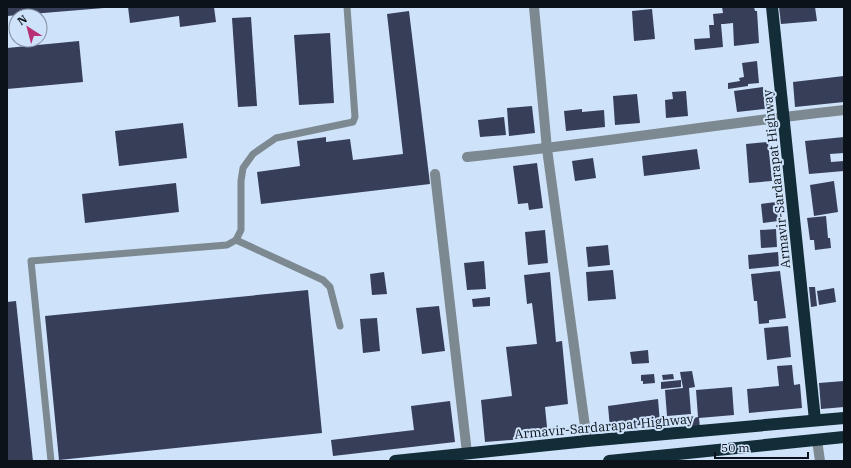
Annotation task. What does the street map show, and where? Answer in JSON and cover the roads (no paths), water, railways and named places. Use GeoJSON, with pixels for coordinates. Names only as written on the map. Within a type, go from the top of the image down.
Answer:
{"type":"FeatureCollection","features":[{"type":"Feature","properties":{"kind":"highway","name":"Armavir-Sardarapat Highway"},"geometry":{"type":"LineString","coordinates":[[772,7],[815,420]]}},
{"type":"Feature","properties":{"kind":"highway","name":"Armavir-Sardarapat Highway"},"geometry":{"type":"LineString","coordinates":[[395,461],[587,441],[844,418]]}},
{"type":"Feature","properties":{"kind":"highway"},"geometry":{"type":"LineString","coordinates":[[609,461],[844,437]]}},
{"type":"Feature","properties":{"kind":"street"},"geometry":{"type":"LineString","coordinates":[[534,7],[547,149],[587,441]]}},
{"type":"Feature","properties":{"kind":"street"},"geometry":{"type":"LineString","coordinates":[[467,157],[547,149],[844,110]]}},
{"type":"Feature","properties":{"kind":"street"},"geometry":{"type":"LineString","coordinates":[[435,174],[467,453]]}},
{"type":"Feature","properties":{"kind":"street"},"geometry":{"type":"LineString","coordinates":[[817,440],[820,461]]}},
{"type":"Feature","properties":{"kind":"lane"},"geometry":{"type":"LineString","coordinates":[[51,461],[31,261],[227,245],[236,240],[241,230],[241,181],[244,168],[253,154],[276,138],[353,122],[355,117],[347,7]]}},
{"type":"Feature","properties":{"kind":"lane"},"geometry":{"type":"LineString","coordinates":[[236,240],[323,280],[330,287],[340,326]]}}]}
